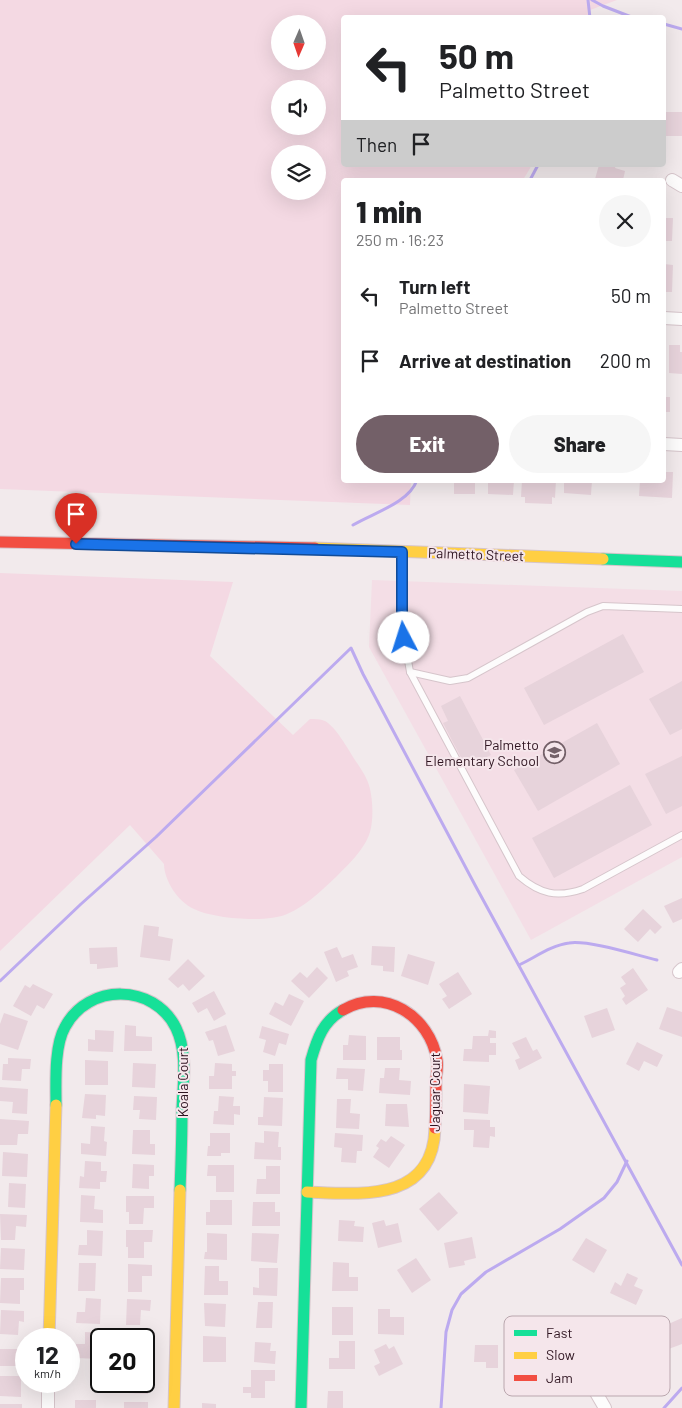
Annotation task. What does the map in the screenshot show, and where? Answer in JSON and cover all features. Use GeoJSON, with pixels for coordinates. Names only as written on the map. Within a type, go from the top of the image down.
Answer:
{"type":"FeatureCollection","features":[{"type":"Feature","properties":{"kind":"street"},"geometry":{"type":"LineString","coordinates":[[666,318],[682,319]]}},
{"type":"Feature","properties":{"kind":"street"},"geometry":{"type":"LineString","coordinates":[[666,444],[682,445]]}},
{"type":"Feature","properties":{"kind":"street","name":"Palmetto Street"},"geometry":{"type":"LineString","coordinates":[[0,542],[402,552],[682,562]]}},
{"type":"Feature","properties":{"kind":"street","name":"Koala Court"},"geometry":{"type":"LineString","coordinates":[[49,1328],[56,1082],[60,1037],[73,1014],[95,998],[121,993],[140,996],[157,1005],[171,1019],[180,1036],[184,1054],[174,1408]]}},
{"type":"Feature","properties":{"kind":"street","name":"Jaguar Court"},"geometry":{"type":"LineString","coordinates":[[301,1408],[307,1192],[311,1060],[312,1051],[318,1034],[329,1019],[343,1008],[369,1000],[398,1006],[415,1016],[428,1032],[437,1060],[435,1134],[428,1161],[410,1182],[392,1191],[374,1194],[307,1192]]}},
{"type":"Feature","properties":{"kind":"street"},"geometry":{"type":"LineString","coordinates":[[48,1393],[48,1408]]}},
{"type":"Feature","properties":{"kind":"street"},"geometry":{"type":"LineString","coordinates":[[598,1396],[605,1408]]}},
{"type":"Feature","properties":{"kind":"lane"},"geometry":{"type":"LineString","coordinates":[[402,552],[402,611],[404,638],[410,672],[520,876],[529,884],[548,893],[574,892],[583,889],[682,835]]}},
{"type":"Feature","properties":{"kind":"lane"},"geometry":{"type":"LineString","coordinates":[[410,672],[450,681],[468,678],[587,612],[603,606],[682,609]]}},
{"type":"Feature","properties":{"kind":"shaded area"},"geometry":{"type":"Polygon","coordinates":[[[0,0],[617,0],[590,10],[591,15],[341,15],[341,167],[531,167],[524,178],[341,178],[341,483],[411,483],[410,505],[0,489],[0,0]]]}},
{"type":"Feature","properties":{"kind":"shaded area"},"geometry":{"type":"Polygon","coordinates":[[[0,573],[233,582],[210,656],[293,735],[310,719],[325,721],[337,733],[364,775],[371,792],[372,820],[370,832],[360,851],[325,888],[294,911],[278,917],[240,919],[214,915],[188,906],[177,896],[169,883],[164,864],[130,825],[0,951],[0,573]]]}},
{"type":"Feature","properties":{"kind":"shaded area","name":"Palmetto Elementary School"},"geometry":{"type":"Polygon","coordinates":[[[372,580],[682,591],[682,857],[531,940],[369,647],[372,580]]]}},
{"type":"Feature","properties":{"kind":"building"},"geometry":{"type":"Polygon","coordinates":[[[666,112],[682,112],[682,136],[666,136],[666,112]]]}},
{"type":"Feature","properties":{"kind":"building"},"geometry":{"type":"Polygon","coordinates":[[[598,167],[615,167],[625,171],[623,178],[595,178],[598,167]]]}},
{"type":"Feature","properties":{"kind":"building"},"geometry":{"type":"Polygon","coordinates":[[[666,218],[673,218],[672,241],[666,241],[666,218]]]}},
{"type":"Feature","properties":{"kind":"building"},"geometry":{"type":"Polygon","coordinates":[[[666,264],[673,265],[672,292],[666,292],[666,264]]]}},
{"type":"Feature","properties":{"kind":"building"},"geometry":{"type":"Polygon","coordinates":[[[669,345],[680,345],[680,352],[682,352],[682,374],[669,373],[669,345]]]}},
{"type":"Feature","properties":{"kind":"building"},"geometry":{"type":"Polygon","coordinates":[[[666,397],[670,397],[670,412],[666,412],[666,397]]]}},
{"type":"Feature","properties":{"kind":"building"},"geometry":{"type":"Polygon","coordinates":[[[666,472],[673,472],[672,498],[639,496],[640,483],[666,483],[666,472]]]}},
{"type":"Feature","properties":{"kind":"building"},"geometry":{"type":"Polygon","coordinates":[[[454,483],[475,483],[475,494],[454,494],[454,483]]]}},
{"type":"Feature","properties":{"kind":"building"},"geometry":{"type":"Polygon","coordinates":[[[488,483],[514,483],[513,495],[488,494],[488,483]]]}},
{"type":"Feature","properties":{"kind":"building"},"geometry":{"type":"Polygon","coordinates":[[[522,483],[556,483],[555,498],[552,497],[552,504],[525,503],[525,497],[521,497],[522,483]]]}},
{"type":"Feature","properties":{"kind":"building"},"geometry":{"type":"Polygon","coordinates":[[[564,483],[592,483],[591,495],[564,493],[564,483]]]}},
{"type":"Feature","properties":{"kind":"building"},"geometry":{"type":"Polygon","coordinates":[[[623,634],[644,672],[544,725],[524,688],[623,634]]]}},
{"type":"Feature","properties":{"kind":"building"},"geometry":{"type":"Polygon","coordinates":[[[682,681],[682,729],[670,735],[649,699],[682,681]]]}},
{"type":"Feature","properties":{"kind":"building"},"geometry":{"type":"Polygon","coordinates":[[[460,696],[491,755],[466,767],[443,723],[448,721],[441,706],[460,696]]]}},
{"type":"Feature","properties":{"kind":"building"},"geometry":{"type":"Polygon","coordinates":[[[597,723],[620,764],[538,811],[514,770],[597,723]]]}},
{"type":"Feature","properties":{"kind":"building"},"geometry":{"type":"Polygon","coordinates":[[[682,756],[682,806],[666,814],[645,774],[682,756]]]}},
{"type":"Feature","properties":{"kind":"building"},"geometry":{"type":"Polygon","coordinates":[[[630,785],[652,825],[554,878],[532,838],[630,785]]]}},
{"type":"Feature","properties":{"kind":"building"},"geometry":{"type":"Polygon","coordinates":[[[682,898],[682,919],[673,923],[664,906],[682,898]]]}},
{"type":"Feature","properties":{"kind":"building"},"geometry":{"type":"Polygon","coordinates":[[[643,909],[662,927],[655,934],[650,929],[638,942],[624,929],[643,909]]]}},
{"type":"Feature","properties":{"kind":"building"},"geometry":{"type":"Polygon","coordinates":[[[144,925],[159,927],[158,936],[173,939],[170,961],[140,957],[144,925]]]}},
{"type":"Feature","properties":{"kind":"building"},"geometry":{"type":"Polygon","coordinates":[[[372,946],[395,947],[394,972],[383,971],[383,966],[371,965],[372,946]]]}},
{"type":"Feature","properties":{"kind":"building"},"geometry":{"type":"Polygon","coordinates":[[[117,947],[118,967],[97,969],[97,964],[90,964],[89,948],[117,947]]]}},
{"type":"Feature","properties":{"kind":"building"},"geometry":{"type":"Polygon","coordinates":[[[337,947],[342,958],[353,954],[358,967],[347,971],[349,976],[336,982],[324,952],[337,947]]]}},
{"type":"Feature","properties":{"kind":"building"},"geometry":{"type":"Polygon","coordinates":[[[408,954],[435,962],[428,985],[401,976],[408,954]]]}},
{"type":"Feature","properties":{"kind":"building"},"geometry":{"type":"Polygon","coordinates":[[[188,959],[205,976],[189,991],[183,984],[178,988],[168,979],[188,959]]]}},
{"type":"Feature","properties":{"kind":"building"},"geometry":{"type":"Polygon","coordinates":[[[317,967],[328,978],[309,998],[291,981],[300,972],[307,978],[317,967]]]}},
{"type":"Feature","properties":{"kind":"building"},"geometry":{"type":"Polygon","coordinates":[[[633,968],[648,990],[626,1005],[622,999],[625,996],[620,988],[626,984],[621,977],[633,968]]]}},
{"type":"Feature","properties":{"kind":"building"},"geometry":{"type":"Polygon","coordinates":[[[458,972],[472,994],[449,1009],[442,999],[447,996],[439,984],[458,972]]]}},
{"type":"Feature","properties":{"kind":"building"},"geometry":{"type":"Polygon","coordinates":[[[33,984],[53,994],[44,1009],[37,1005],[31,1016],[13,1006],[25,985],[30,988],[33,984]]]}},
{"type":"Feature","properties":{"kind":"building"},"geometry":{"type":"Polygon","coordinates":[[[214,991],[226,1014],[214,1021],[207,1008],[198,1013],[192,1003],[214,991]]]}},
{"type":"Feature","properties":{"kind":"building"},"geometry":{"type":"Polygon","coordinates":[[[289,994],[304,1001],[291,1026],[269,1014],[275,1002],[283,1006],[289,994]]]}},
{"type":"Feature","properties":{"kind":"building"},"geometry":{"type":"Polygon","coordinates":[[[667,1007],[682,1012],[682,1037],[659,1029],[667,1007]]]}},
{"type":"Feature","properties":{"kind":"building"},"geometry":{"type":"Polygon","coordinates":[[[607,1008],[615,1030],[592,1038],[584,1016],[607,1008]]]}},
{"type":"Feature","properties":{"kind":"building"},"geometry":{"type":"Polygon","coordinates":[[[4,1013],[28,1021],[18,1050],[0,1044],[0,1024],[4,1013]]]}},
{"type":"Feature","properties":{"kind":"building"},"geometry":{"type":"Polygon","coordinates":[[[125,1025],[136,1026],[136,1036],[152,1037],[152,1051],[124,1051],[125,1025]]]}},
{"type":"Feature","properties":{"kind":"building"},"geometry":{"type":"Polygon","coordinates":[[[226,1025],[235,1051],[218,1056],[213,1040],[209,1041],[205,1032],[226,1025]]]}},
{"type":"Feature","properties":{"kind":"building"},"geometry":{"type":"Polygon","coordinates":[[[262,1026],[289,1034],[286,1045],[279,1043],[275,1056],[263,1052],[266,1040],[259,1038],[262,1026]]]}},
{"type":"Feature","properties":{"kind":"building"},"geometry":{"type":"Polygon","coordinates":[[[95,1030],[114,1031],[113,1052],[88,1051],[88,1039],[95,1040],[95,1030]]]}},
{"type":"Feature","properties":{"kind":"building"},"geometry":{"type":"Polygon","coordinates":[[[489,1030],[496,1031],[496,1038],[490,1038],[490,1043],[496,1043],[496,1055],[489,1055],[489,1062],[463,1061],[464,1049],[472,1049],[473,1036],[488,1036],[489,1030]]]}},
{"type":"Feature","properties":{"kind":"building"},"geometry":{"type":"Polygon","coordinates":[[[349,1035],[366,1036],[366,1060],[343,1060],[343,1045],[348,1045],[349,1035]]]}},
{"type":"Feature","properties":{"kind":"building"},"geometry":{"type":"Polygon","coordinates":[[[377,1037],[400,1037],[402,1060],[377,1060],[377,1037]]]}},
{"type":"Feature","properties":{"kind":"building"},"geometry":{"type":"Polygon","coordinates":[[[526,1037],[533,1051],[537,1049],[542,1058],[519,1070],[515,1060],[520,1058],[512,1043],[526,1037]]]}},
{"type":"Feature","properties":{"kind":"building"},"geometry":{"type":"Polygon","coordinates":[[[637,1042],[663,1055],[657,1067],[644,1061],[639,1071],[626,1064],[637,1042]]]}},
{"type":"Feature","properties":{"kind":"building"},"geometry":{"type":"Polygon","coordinates":[[[8,1058],[31,1059],[30,1069],[22,1069],[21,1081],[2,1080],[3,1064],[8,1064],[8,1058]]]}},
{"type":"Feature","properties":{"kind":"building"},"geometry":{"type":"Polygon","coordinates":[[[85,1060],[108,1061],[108,1085],[85,1085],[85,1060]]]}},
{"type":"Feature","properties":{"kind":"building"},"geometry":{"type":"Polygon","coordinates":[[[133,1063],[156,1064],[155,1088],[132,1087],[133,1063]]]}},
{"type":"Feature","properties":{"kind":"building"},"geometry":{"type":"Polygon","coordinates":[[[215,1063],[232,1064],[232,1071],[236,1071],[236,1076],[232,1076],[232,1089],[209,1089],[209,1076],[214,1076],[215,1063]]]}},
{"type":"Feature","properties":{"kind":"building"},"geometry":{"type":"Polygon","coordinates":[[[269,1064],[283,1064],[283,1092],[268,1092],[268,1081],[263,1081],[263,1070],[269,1070],[269,1064]]]}},
{"type":"Feature","properties":{"kind":"building"},"geometry":{"type":"Polygon","coordinates":[[[337,1068],[365,1069],[363,1091],[348,1090],[348,1079],[336,1079],[337,1068]]]}},
{"type":"Feature","properties":{"kind":"building"},"geometry":{"type":"Polygon","coordinates":[[[385,1068],[400,1068],[399,1080],[411,1081],[410,1095],[379,1093],[380,1078],[384,1078],[385,1068]]]}},
{"type":"Feature","properties":{"kind":"building"},"geometry":{"type":"Polygon","coordinates":[[[464,1084],[490,1086],[488,1114],[463,1112],[464,1084]]]}},
{"type":"Feature","properties":{"kind":"building"},"geometry":{"type":"Polygon","coordinates":[[[0,1087],[28,1089],[27,1114],[12,1113],[13,1102],[0,1101],[0,1087]]]}},
{"type":"Feature","properties":{"kind":"building"},"geometry":{"type":"Polygon","coordinates":[[[85,1094],[106,1095],[105,1116],[96,1115],[96,1119],[82,1118],[85,1094]]]}},
{"type":"Feature","properties":{"kind":"building"},"geometry":{"type":"Polygon","coordinates":[[[134,1096],[157,1097],[156,1120],[139,1119],[140,1110],[133,1110],[134,1096]]]}},
{"type":"Feature","properties":{"kind":"building"},"geometry":{"type":"Polygon","coordinates":[[[219,1096],[234,1097],[233,1106],[240,1106],[240,1115],[234,1114],[234,1125],[213,1124],[214,1111],[218,1111],[219,1096]]]}},
{"type":"Feature","properties":{"kind":"building"},"geometry":{"type":"Polygon","coordinates":[[[264,1097],[283,1098],[282,1126],[258,1125],[258,1117],[263,1117],[264,1097]]]}},
{"type":"Feature","properties":{"kind":"building"},"geometry":{"type":"Polygon","coordinates":[[[337,1099],[351,1099],[350,1113],[360,1114],[359,1129],[336,1128],[337,1099]]]}},
{"type":"Feature","properties":{"kind":"building"},"geometry":{"type":"Polygon","coordinates":[[[386,1104],[407,1104],[409,1127],[385,1126],[386,1104]]]}},
{"type":"Feature","properties":{"kind":"building"},"geometry":{"type":"Polygon","coordinates":[[[0,1119],[29,1121],[28,1134],[18,1134],[17,1145],[0,1145],[0,1119]]]}},
{"type":"Feature","properties":{"kind":"building"},"geometry":{"type":"Polygon","coordinates":[[[464,1119],[490,1120],[490,1127],[495,1127],[495,1137],[490,1136],[489,1148],[473,1147],[474,1130],[464,1130],[464,1119]]]}},
{"type":"Feature","properties":{"kind":"building"},"geometry":{"type":"Polygon","coordinates":[[[91,1126],[105,1127],[106,1156],[81,1154],[81,1143],[90,1144],[91,1126]]]}},
{"type":"Feature","properties":{"kind":"building"},"geometry":{"type":"Polygon","coordinates":[[[133,1130],[150,1130],[150,1144],[155,1144],[155,1155],[132,1154],[133,1130]]]}},
{"type":"Feature","properties":{"kind":"building"},"geometry":{"type":"Polygon","coordinates":[[[264,1131],[279,1132],[278,1147],[281,1147],[281,1160],[254,1159],[255,1142],[264,1143],[264,1131]]]}},
{"type":"Feature","properties":{"kind":"building"},"geometry":{"type":"Polygon","coordinates":[[[210,1133],[230,1133],[230,1153],[221,1153],[221,1156],[207,1156],[208,1146],[210,1146],[210,1133]]]}},
{"type":"Feature","properties":{"kind":"building"},"geometry":{"type":"Polygon","coordinates":[[[335,1133],[363,1135],[362,1151],[357,1151],[356,1163],[341,1162],[342,1148],[334,1147],[335,1133]]]}},
{"type":"Feature","properties":{"kind":"building"},"geometry":{"type":"Polygon","coordinates":[[[391,1136],[405,1145],[389,1168],[373,1157],[379,1148],[376,1146],[381,1139],[386,1142],[391,1136]]]}},
{"type":"Feature","properties":{"kind":"building"},"geometry":{"type":"Polygon","coordinates":[[[3,1152],[28,1154],[27,1177],[2,1176],[3,1152]]]}},
{"type":"Feature","properties":{"kind":"building"},"geometry":{"type":"Polygon","coordinates":[[[85,1161],[101,1162],[101,1171],[107,1171],[106,1182],[100,1182],[100,1189],[79,1188],[80,1176],[84,1177],[85,1161]]]}},
{"type":"Feature","properties":{"kind":"building"},"geometry":{"type":"Polygon","coordinates":[[[133,1164],[154,1165],[154,1176],[149,1176],[149,1189],[132,1188],[133,1164]]]}},
{"type":"Feature","properties":{"kind":"building"},"geometry":{"type":"Polygon","coordinates":[[[208,1165],[234,1165],[234,1192],[216,1192],[216,1176],[207,1176],[208,1165]]]}},
{"type":"Feature","properties":{"kind":"building"},"geometry":{"type":"Polygon","coordinates":[[[266,1166],[280,1166],[280,1194],[256,1194],[257,1179],[266,1179],[266,1166]]]}},
{"type":"Feature","properties":{"kind":"building"},"geometry":{"type":"Polygon","coordinates":[[[9,1183],[26,1184],[25,1208],[8,1207],[9,1183]]]}},
{"type":"Feature","properties":{"kind":"building"},"geometry":{"type":"Polygon","coordinates":[[[439,1192],[458,1213],[438,1231],[419,1209],[439,1192]]]}},
{"type":"Feature","properties":{"kind":"building"},"geometry":{"type":"Polygon","coordinates":[[[81,1195],[95,1196],[94,1209],[103,1210],[103,1223],[80,1222],[81,1195]]]}},
{"type":"Feature","properties":{"kind":"building"},"geometry":{"type":"Polygon","coordinates":[[[126,1196],[154,1196],[154,1208],[144,1208],[143,1224],[129,1224],[129,1212],[126,1212],[126,1196]]]}},
{"type":"Feature","properties":{"kind":"building"},"geometry":{"type":"Polygon","coordinates":[[[210,1200],[232,1200],[232,1225],[206,1225],[206,1212],[210,1212],[210,1200]]]}},
{"type":"Feature","properties":{"kind":"building"},"geometry":{"type":"Polygon","coordinates":[[[253,1202],[275,1202],[275,1212],[280,1212],[280,1226],[252,1226],[253,1202]]]}},
{"type":"Feature","properties":{"kind":"building"},"geometry":{"type":"Polygon","coordinates":[[[0,1214],[27,1215],[26,1227],[16,1226],[15,1240],[1,1240],[0,1214]]]}},
{"type":"Feature","properties":{"kind":"building"},"geometry":{"type":"Polygon","coordinates":[[[339,1220],[355,1221],[354,1226],[364,1227],[363,1242],[338,1241],[339,1220]]]}},
{"type":"Feature","properties":{"kind":"building"},"geometry":{"type":"Polygon","coordinates":[[[384,1220],[386,1226],[398,1223],[402,1242],[378,1248],[372,1223],[384,1220]]]}},
{"type":"Feature","properties":{"kind":"building"},"geometry":{"type":"Polygon","coordinates":[[[87,1230],[103,1231],[102,1256],[78,1255],[79,1245],[87,1245],[87,1230]]]}},
{"type":"Feature","properties":{"kind":"building"},"geometry":{"type":"Polygon","coordinates":[[[126,1230],[153,1230],[152,1242],[144,1242],[144,1258],[128,1258],[126,1230]]]}},
{"type":"Feature","properties":{"kind":"building"},"geometry":{"type":"Polygon","coordinates":[[[207,1233],[227,1234],[227,1260],[204,1259],[205,1252],[207,1252],[207,1233]]]}},
{"type":"Feature","properties":{"kind":"building"},"geometry":{"type":"Polygon","coordinates":[[[252,1233],[279,1234],[277,1263],[251,1261],[252,1233]]]}},
{"type":"Feature","properties":{"kind":"building"},"geometry":{"type":"Polygon","coordinates":[[[472,1237],[476,1258],[464,1261],[465,1265],[449,1268],[444,1243],[472,1237]]]}},
{"type":"Feature","properties":{"kind":"building"},"geometry":{"type":"Polygon","coordinates":[[[586,1238],[607,1250],[594,1273],[572,1260],[586,1238]]]}},
{"type":"Feature","properties":{"kind":"building"},"geometry":{"type":"Polygon","coordinates":[[[1,1248],[25,1249],[24,1270],[0,1269],[1,1248]]]}},
{"type":"Feature","properties":{"kind":"building"},"geometry":{"type":"Polygon","coordinates":[[[416,1258],[431,1280],[412,1293],[397,1270],[416,1258]]]}},
{"type":"Feature","properties":{"kind":"building"},"geometry":{"type":"Polygon","coordinates":[[[333,1262],[349,1263],[349,1277],[358,1277],[358,1291],[332,1291],[333,1262]]]}},
{"type":"Feature","properties":{"kind":"building"},"geometry":{"type":"Polygon","coordinates":[[[79,1263],[96,1263],[95,1291],[78,1291],[79,1263]]]}},
{"type":"Feature","properties":{"kind":"building"},"geometry":{"type":"Polygon","coordinates":[[[128,1264],[152,1265],[152,1276],[142,1276],[142,1292],[128,1292],[128,1264]]]}},
{"type":"Feature","properties":{"kind":"building"},"geometry":{"type":"Polygon","coordinates":[[[205,1266],[219,1266],[219,1281],[228,1281],[228,1295],[204,1295],[205,1266]]]}},
{"type":"Feature","properties":{"kind":"building"},"geometry":{"type":"Polygon","coordinates":[[[259,1268],[278,1268],[277,1296],[253,1295],[253,1287],[259,1288],[259,1268]]]}},
{"type":"Feature","properties":{"kind":"building"},"geometry":{"type":"Polygon","coordinates":[[[627,1273],[638,1278],[634,1286],[643,1290],[636,1305],[610,1293],[615,1282],[621,1286],[627,1273]]]}},
{"type":"Feature","properties":{"kind":"building"},"geometry":{"type":"Polygon","coordinates":[[[1,1278],[24,1278],[24,1290],[20,1290],[20,1304],[0,1303],[1,1278]]]}},
{"type":"Feature","properties":{"kind":"building"},"geometry":{"type":"Polygon","coordinates":[[[86,1298],[101,1299],[100,1324],[76,1323],[77,1312],[85,1312],[86,1298]]]}},
{"type":"Feature","properties":{"kind":"building"},"geometry":{"type":"Polygon","coordinates":[[[127,1299],[151,1300],[150,1311],[141,1310],[140,1325],[126,1325],[127,1299]]]}},
{"type":"Feature","properties":{"kind":"building"},"geometry":{"type":"Polygon","coordinates":[[[258,1302],[273,1302],[272,1328],[256,1328],[258,1302]]]}},
{"type":"Feature","properties":{"kind":"building"},"geometry":{"type":"Polygon","coordinates":[[[204,1303],[226,1304],[225,1327],[205,1326],[204,1303]]]}},
{"type":"Feature","properties":{"kind":"building"},"geometry":{"type":"Polygon","coordinates":[[[332,1307],[353,1307],[353,1335],[332,1335],[332,1307]]]}},
{"type":"Feature","properties":{"kind":"building"},"geometry":{"type":"Polygon","coordinates":[[[378,1309],[390,1309],[390,1317],[404,1317],[404,1335],[378,1334],[378,1309]]]}},
{"type":"Feature","properties":{"kind":"building"},"geometry":{"type":"Polygon","coordinates":[[[1,1310],[24,1311],[24,1322],[19,1321],[18,1328],[15,1328],[15,1335],[0,1334],[1,1310]]]}},
{"type":"Feature","properties":{"kind":"building"},"geometry":{"type":"Polygon","coordinates":[[[682,1318],[682,1344],[670,1348],[670,1323],[682,1318]]]}},
{"type":"Feature","properties":{"kind":"building"},"geometry":{"type":"Polygon","coordinates":[[[85,1332],[90,1332],[90,1359],[80,1358],[80,1344],[85,1344],[85,1332]]]}},
{"type":"Feature","properties":{"kind":"building"},"geometry":{"type":"Polygon","coordinates":[[[203,1336],[226,1337],[226,1362],[203,1362],[203,1336]]]}},
{"type":"Feature","properties":{"kind":"building"},"geometry":{"type":"Polygon","coordinates":[[[339,1341],[355,1341],[355,1369],[329,1369],[329,1358],[339,1358],[339,1341]]]}},
{"type":"Feature","properties":{"kind":"building"},"geometry":{"type":"Polygon","coordinates":[[[255,1342],[271,1343],[270,1351],[276,1351],[275,1364],[254,1362],[255,1342]]]}},
{"type":"Feature","properties":{"kind":"building"},"geometry":{"type":"Polygon","coordinates":[[[386,1344],[389,1349],[394,1346],[403,1364],[379,1376],[374,1366],[380,1363],[374,1350],[386,1344]]]}},
{"type":"Feature","properties":{"kind":"building"},"geometry":{"type":"Polygon","coordinates":[[[475,1345],[498,1345],[498,1368],[486,1368],[486,1362],[474,1362],[475,1345]]]}},
{"type":"Feature","properties":{"kind":"building"},"geometry":{"type":"Polygon","coordinates":[[[0,1349],[15,1349],[15,1366],[0,1366],[0,1349]]]}},
{"type":"Feature","properties":{"kind":"building"},"geometry":{"type":"Polygon","coordinates":[[[251,1370],[275,1370],[275,1381],[265,1381],[265,1398],[251,1398],[251,1393],[243,1393],[243,1387],[251,1387],[251,1370]]]}},
{"type":"Feature","properties":{"kind":"building"},"geometry":{"type":"Polygon","coordinates":[[[0,1376],[15,1376],[15,1393],[21,1393],[21,1397],[0,1396],[0,1376]]]}},
{"type":"Feature","properties":{"kind":"building"},"geometry":{"type":"Polygon","coordinates":[[[328,1391],[343,1391],[343,1408],[327,1408],[328,1391]]]}},
{"type":"Feature","properties":{"kind":"building"},"geometry":{"type":"Polygon","coordinates":[[[75,1400],[96,1400],[96,1408],[75,1408],[75,1400]]]}},
{"type":"Feature","properties":{"kind":"building"},"geometry":{"type":"Polygon","coordinates":[[[124,1402],[148,1402],[148,1408],[124,1408],[124,1402]]]}},
{"type":"Feature","properties":{"kind":"building"},"geometry":{"type":"Polygon","coordinates":[[[202,1403],[216,1404],[216,1408],[202,1408],[202,1403]]]}},
{"type":"Feature","properties":{"kind":"building"},"geometry":{"type":"Polygon","coordinates":[[[0,1404],[22,1404],[22,1408],[0,1408],[0,1404]]]}},
{"type":"Feature","properties":{"kind":"waterway"},"geometry":{"type":"LineString","coordinates":[[588,0],[590,15]]}},
{"type":"Feature","properties":{"kind":"waterway"},"geometry":{"type":"LineString","coordinates":[[592,0],[626,15]]}},
{"type":"Feature","properties":{"kind":"waterway"},"geometry":{"type":"LineString","coordinates":[[666,25],[682,29]]}},
{"type":"Feature","properties":{"kind":"waterway"},"geometry":{"type":"LineString","coordinates":[[531,178],[537,167]]}},
{"type":"Feature","properties":{"kind":"waterway"},"geometry":{"type":"LineString","coordinates":[[353,525],[399,501],[413,488],[416,483]]}},
{"type":"Feature","properties":{"kind":"waterway"},"geometry":{"type":"LineString","coordinates":[[0,981],[81,904],[156,837],[351,648],[475,885],[682,1265]]}},
{"type":"Feature","properties":{"kind":"waterway"},"geometry":{"type":"LineString","coordinates":[[519,965],[556,946],[569,943],[600,946],[657,960]]}},
{"type":"Feature","properties":{"kind":"waterway"},"geometry":{"type":"LineString","coordinates":[[441,1408],[446,1332],[452,1310],[461,1294],[486,1272],[560,1229],[604,1198],[617,1182],[627,1161]]}},
{"type":"Feature","properties":{"kind":"waterway"},"geometry":{"type":"LineString","coordinates":[[664,1408],[682,1388]]}},
{"type":"Feature","properties":{"kind":"traffic: fast"},"geometry":{"type":"LineString","coordinates":[[603,559],[682,562]]}},
{"type":"Feature","properties":{"kind":"traffic: fast"},"geometry":{"type":"LineString","coordinates":[[56,1105],[56,1065],[59,1044],[65,1027],[75,1013],[89,1002],[104,996],[121,994],[137,996],[153,1003],[166,1013],[176,1028],[182,1048],[184,1068],[180,1190]]}},
{"type":"Feature","properties":{"kind":"traffic: fast"},"geometry":{"type":"LineString","coordinates":[[301,1408],[311,1060],[322,1031],[330,1019],[343,1010]]}},
{"type":"Feature","properties":{"kind":"traffic: slow"},"geometry":{"type":"LineString","coordinates":[[315,548],[603,559]]}},
{"type":"Feature","properties":{"kind":"traffic: slow"},"geometry":{"type":"LineString","coordinates":[[49,1328],[56,1105]]}},
{"type":"Feature","properties":{"kind":"traffic: slow"},"geometry":{"type":"LineString","coordinates":[[307,1192],[370,1192],[390,1189],[408,1182],[422,1170],[431,1152],[435,1128]]}},
{"type":"Feature","properties":{"kind":"traffic: slow"},"geometry":{"type":"LineString","coordinates":[[174,1408],[180,1190]]}},
{"type":"Feature","properties":{"kind":"traffic: jam"},"geometry":{"type":"LineString","coordinates":[[0,542],[315,548]]}},
{"type":"Feature","properties":{"kind":"traffic: jam"},"geometry":{"type":"LineString","coordinates":[[343,1010],[359,1003],[374,1001],[389,1004],[403,1009],[425,1030],[433,1044],[437,1062],[435,1128]]}},
{"type":"Feature","properties":{"kind":"place","name":"Palmetto Elementary School"},"geometry":{"type":"Point","coordinates":[555,752]}},
{"type":"Feature","properties":{"kind":"route"},"geometry":{"type":"LineString","coordinates":[[76,544],[343,549],[402,552],[404,638]]}}]}
